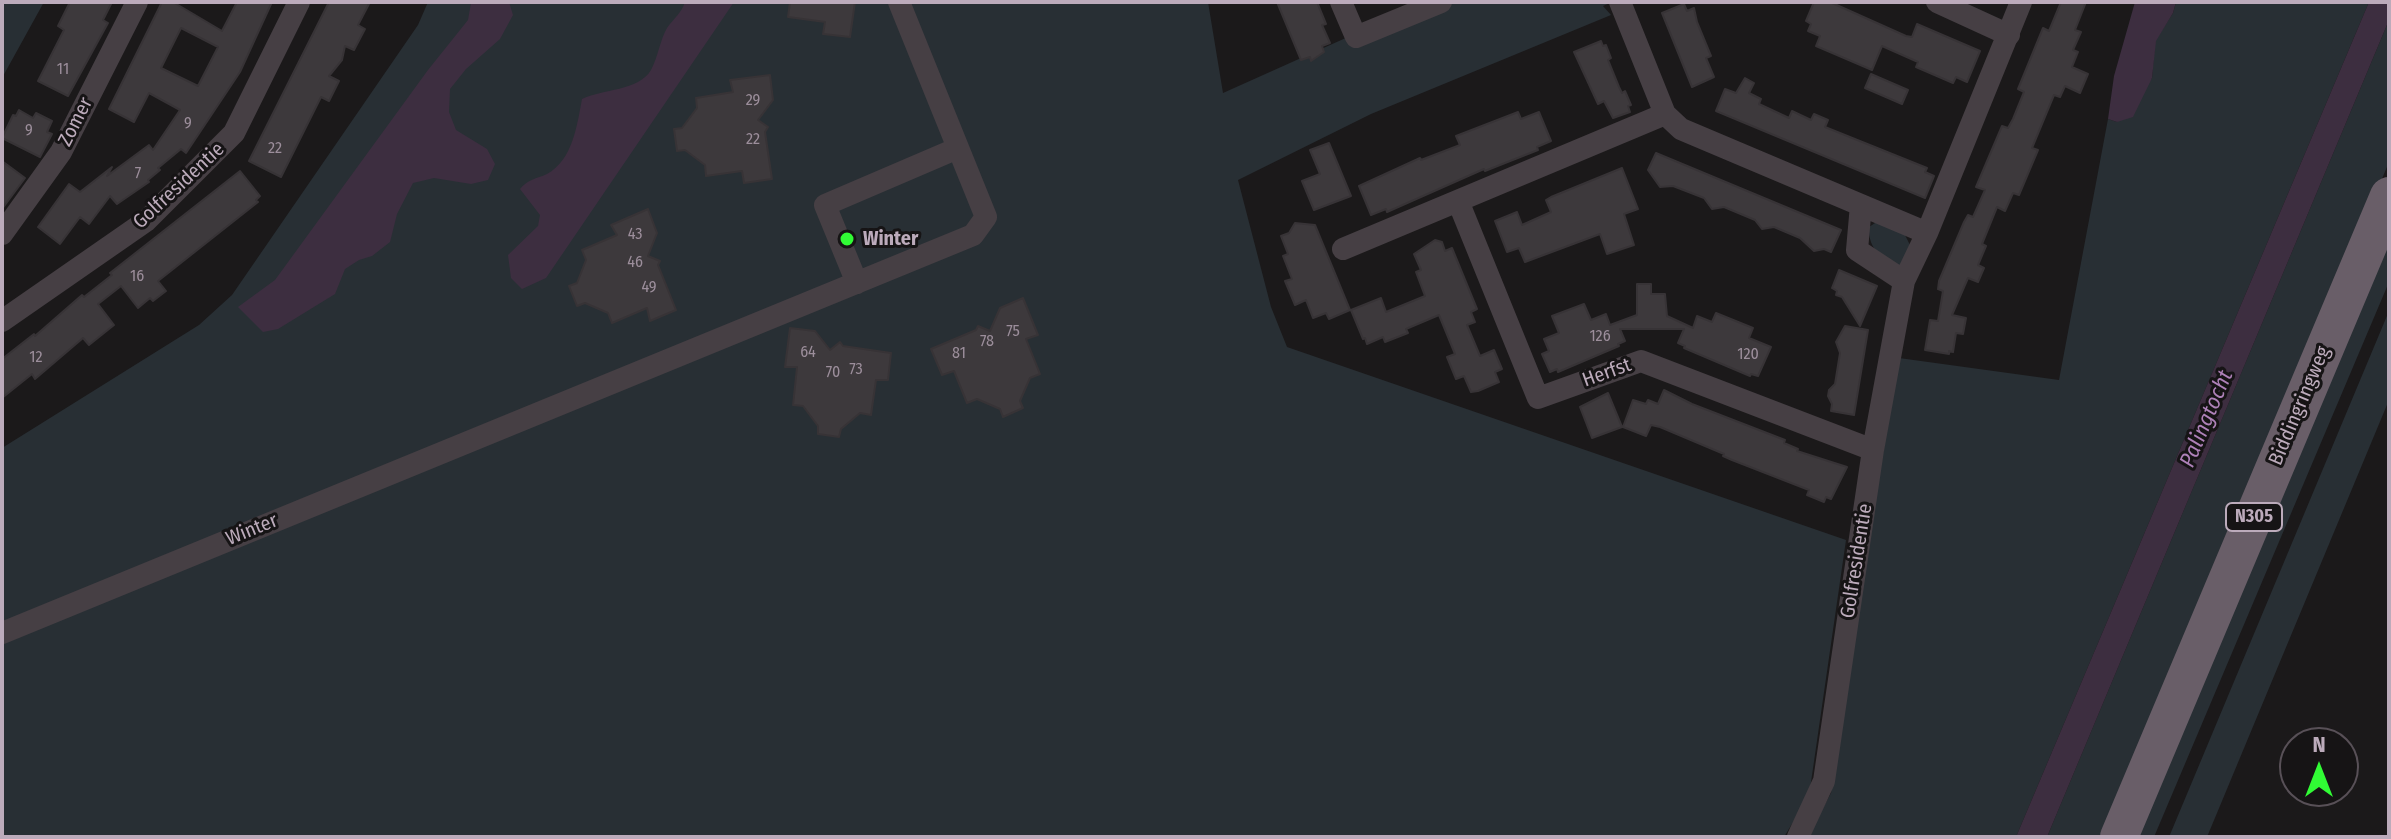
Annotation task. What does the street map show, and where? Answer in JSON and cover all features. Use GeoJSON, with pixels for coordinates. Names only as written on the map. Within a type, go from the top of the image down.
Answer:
{"type":"FeatureCollection","features":[{"type":"Feature","properties":{"kind":"highway","name":"Biddingringweg"},"geometry":{"type":"LineString","coordinates":[[2119,837],[2389,196]]}},
{"type":"Feature","properties":{"kind":"street","name":"Zomer"},"geometry":{"type":"LineString","coordinates":[[2,234],[61,152],[137,2]]}},
{"type":"Feature","properties":{"kind":"street","name":"Golfresidentie"},"geometry":{"type":"LineString","coordinates":[[2,321],[146,221],[234,133],[299,2]]}},
{"type":"Feature","properties":{"kind":"street","name":"Winter"},"geometry":{"type":"LineString","coordinates":[[2,633],[973,235],[986,217],[899,2]]}},
{"type":"Feature","properties":{"kind":"street"},"geometry":{"type":"LineString","coordinates":[[1341,2],[1356,37],[1441,2]]}},
{"type":"Feature","properties":{"kind":"street"},"geometry":{"type":"LineString","coordinates":[[1620,2],[1665,114],[1681,129],[1927,233],[2021,2]]}},
{"type":"Feature","properties":{"kind":"street"},"geometry":{"type":"LineString","coordinates":[[1937,2],[2009,35]]}},
{"type":"Feature","properties":{"kind":"street"},"geometry":{"type":"LineString","coordinates":[[1343,249],[1665,114]]}},
{"type":"Feature","properties":{"kind":"street"},"geometry":{"type":"LineString","coordinates":[[857,283],[825,205],[958,148]]}},
{"type":"Feature","properties":{"kind":"street","name":"Herfst"},"geometry":{"type":"LineString","coordinates":[[1458,201],[1538,398],[1641,361],[1873,450]]}},
{"type":"Feature","properties":{"kind":"street"},"geometry":{"type":"LineString","coordinates":[[1861,205],[1857,250],[1904,281]]}},
{"type":"Feature","properties":{"kind":"street","name":"Golfresidentie"},"geometry":{"type":"LineString","coordinates":[[1798,837],[1824,781],[1873,450],[1904,281],[1927,233]]}},
{"type":"Feature","properties":{"kind":"shaded area"},"geometry":{"type":"Polygon","coordinates":[[[2,2],[44,2],[2,78],[2,2]]]}},
{"type":"Feature","properties":{"kind":"shaded area"},"geometry":{"type":"Polygon","coordinates":[[[428,2],[1208,2],[1223,93],[1426,2],[1612,2],[1603,6],[1611,15],[1371,114],[1238,180],[1271,307],[1287,347],[1846,540],[1809,796],[1784,837],[2,837],[2,448],[199,325],[232,295],[418,25],[428,2]]]}},
{"type":"Feature","properties":{"kind":"shaded area"},"geometry":{"type":"Polygon","coordinates":[[[2176,2],[2369,2],[2016,837],[1807,837],[1831,793],[1857,607],[1899,358],[2059,380],[2108,119],[2117,122],[2152,78],[2155,41],[2173,13],[2176,2]]]}},
{"type":"Feature","properties":{"kind":"shaded area"},"geometry":{"type":"Polygon","coordinates":[[[2389,20],[2389,162],[2107,837],[2047,837],[2389,20]]]}},
{"type":"Feature","properties":{"kind":"shaded area"},"geometry":{"type":"Polygon","coordinates":[[[2389,215],[2389,282],[2154,837],[2129,837],[2389,215]]]}},
{"type":"Feature","properties":{"kind":"shaded area"},"geometry":{"type":"Polygon","coordinates":[[[1878,221],[1903,231],[1910,245],[1902,269],[1883,257],[1871,242],[1869,227],[1878,221]]]}},
{"type":"Feature","properties":{"kind":"shaded area"},"geometry":{"type":"Polygon","coordinates":[[[2389,311],[2389,400],[2207,837],[2169,837],[2389,311]]]}},
{"type":"Feature","properties":{"kind":"water"},"geometry":{"type":"Polygon","coordinates":[[[509,2],[513,15],[500,39],[466,69],[450,89],[449,112],[456,130],[487,149],[495,164],[488,180],[471,184],[434,178],[413,183],[397,214],[390,242],[372,256],[345,269],[335,294],[278,329],[263,332],[238,307],[275,280],[468,20],[471,3],[509,2]]]}},
{"type":"Feature","properties":{"kind":"water"},"geometry":{"type":"Polygon","coordinates":[[[685,2],[734,2],[546,278],[522,289],[511,278],[508,255],[538,226],[540,215],[520,189],[556,168],[563,160],[572,141],[582,99],[629,86],[645,77],[651,70],[667,28],[685,2]]]}},
{"type":"Feature","properties":{"kind":"water"},"geometry":{"type":"Polygon","coordinates":[[[2135,2],[2176,2],[2156,41],[2152,78],[2133,117],[2117,122],[2108,119],[2114,76],[2135,2]]]}},
{"type":"Feature","properties":{"kind":"water","name":"Palingtocht"},"geometry":{"type":"Polygon","coordinates":[[[2369,2],[2389,2],[2389,20],[2047,837],[2016,837],[2369,2]]]}},
{"type":"Feature","properties":{"kind":"building"},"geometry":{"type":"Polygon","coordinates":[[[70,2],[112,2],[103,20],[108,23],[68,96],[38,81],[64,30],[58,26],[70,2]]]}},
{"type":"Feature","properties":{"kind":"building"},"geometry":{"type":"Polygon","coordinates":[[[162,2],[173,2],[222,31],[237,2],[272,2],[240,72],[186,153],[181,149],[158,168],[160,170],[149,182],[117,204],[110,196],[89,224],[80,217],[60,244],[38,227],[69,184],[80,192],[112,167],[107,176],[149,145],[153,150],[180,110],[149,93],[134,122],[109,109],[162,2]],[[181,28],[161,68],[198,86],[218,47],[181,28]]]}},
{"type":"Feature","properties":{"kind":"building"},"geometry":{"type":"Polygon","coordinates":[[[329,2],[370,2],[358,25],[365,29],[354,50],[345,46],[342,60],[329,76],[339,81],[329,101],[321,97],[281,177],[249,161],[329,2]]]}},
{"type":"Feature","properties":{"kind":"building"},"geometry":{"type":"Polygon","coordinates":[[[790,2],[855,2],[850,37],[823,34],[825,22],[788,17],[790,2]]]}},
{"type":"Feature","properties":{"kind":"building"},"geometry":{"type":"Polygon","coordinates":[[[1277,2],[1317,2],[1330,43],[1322,46],[1324,52],[1311,61],[1310,57],[1301,60],[1277,2]]]}},
{"type":"Feature","properties":{"kind":"building"},"geometry":{"type":"Polygon","coordinates":[[[1814,2],[1830,2],[1906,36],[1912,37],[1917,24],[1980,51],[1967,82],[1956,77],[1953,83],[1916,67],[1918,62],[1882,46],[1872,70],[1816,46],[1820,36],[1808,31],[1811,24],[1806,21],[1814,2]]]}},
{"type":"Feature","properties":{"kind":"building"},"geometry":{"type":"Polygon","coordinates":[[[2061,2],[2086,2],[2075,30],[2081,32],[2073,50],[2078,52],[2072,67],[2088,74],[2080,93],[2065,86],[2060,97],[2054,95],[2032,148],[2038,150],[2019,195],[2013,193],[2005,211],[1997,207],[1982,244],[1986,246],[1978,265],[1984,268],[1978,282],[1968,278],[1952,315],[1966,318],[1963,334],[1956,333],[1953,352],[1925,350],[1930,320],[1938,321],[1943,291],[1938,289],[1939,281],[1964,222],[1968,215],[1973,217],[1985,190],[1976,187],[2002,126],[2008,128],[2013,119],[2024,92],[2018,89],[2043,28],[2049,31],[2061,2]]]}},
{"type":"Feature","properties":{"kind":"building"},"geometry":{"type":"Polygon","coordinates":[[[1684,4],[1687,11],[1694,8],[1711,56],[1706,58],[1714,77],[1692,87],[1662,13],[1684,4]]]}},
{"type":"Feature","properties":{"kind":"building"},"geometry":{"type":"Polygon","coordinates":[[[1601,41],[1603,46],[1606,45],[1611,58],[1608,60],[1619,87],[1622,93],[1625,91],[1631,105],[1628,106],[1630,112],[1613,118],[1604,101],[1598,104],[1574,52],[1601,41]]]}},
{"type":"Feature","properties":{"kind":"building"},"geometry":{"type":"Polygon","coordinates":[[[1871,74],[1908,90],[1902,104],[1865,88],[1871,74]]]}},
{"type":"Feature","properties":{"kind":"building"},"geometry":{"type":"Polygon","coordinates":[[[770,75],[773,100],[758,120],[768,127],[765,132],[772,179],[744,183],[742,171],[706,176],[705,165],[685,150],[677,151],[674,129],[682,128],[697,108],[696,98],[733,92],[730,80],[770,75]]]}},
{"type":"Feature","properties":{"kind":"building"},"geometry":{"type":"Polygon","coordinates":[[[1745,78],[1754,83],[1749,93],[1761,99],[1759,104],[1789,118],[1792,111],[1811,120],[1814,114],[1828,120],[1825,127],[1927,168],[1925,172],[1934,176],[1925,198],[1716,111],[1725,89],[1736,93],[1745,78]]]}},
{"type":"Feature","properties":{"kind":"building"},"geometry":{"type":"Polygon","coordinates":[[[19,110],[33,118],[36,113],[52,121],[47,132],[52,134],[40,157],[2,138],[13,115],[16,116],[19,110]]]}},
{"type":"Feature","properties":{"kind":"building"},"geometry":{"type":"Polygon","coordinates":[[[1518,112],[1521,119],[1539,112],[1551,141],[1537,147],[1538,150],[1484,169],[1387,212],[1386,209],[1371,215],[1359,186],[1420,158],[1460,145],[1456,136],[1518,112]]]}},
{"type":"Feature","properties":{"kind":"building"},"geometry":{"type":"Polygon","coordinates":[[[1329,143],[1351,196],[1314,210],[1302,181],[1320,174],[1310,150],[1329,143]]]}},
{"type":"Feature","properties":{"kind":"building"},"geometry":{"type":"Polygon","coordinates":[[[1656,153],[1841,230],[1831,252],[1824,249],[1814,251],[1800,238],[1774,227],[1762,229],[1755,220],[1724,207],[1712,209],[1704,198],[1673,186],[1660,187],[1648,170],[1656,153]]]}},
{"type":"Feature","properties":{"kind":"building"},"geometry":{"type":"Polygon","coordinates":[[[2,161],[25,178],[2,209],[2,161]]]}},
{"type":"Feature","properties":{"kind":"building"},"geometry":{"type":"Polygon","coordinates":[[[1622,168],[1638,209],[1624,214],[1634,245],[1607,254],[1600,234],[1525,262],[1519,248],[1507,252],[1495,221],[1517,212],[1522,225],[1551,212],[1546,200],[1551,197],[1622,168]]]}},
{"type":"Feature","properties":{"kind":"building"},"geometry":{"type":"Polygon","coordinates":[[[240,171],[260,196],[256,200],[258,202],[158,281],[166,291],[138,308],[121,286],[98,304],[114,325],[89,345],[83,338],[35,379],[32,374],[2,398],[2,359],[35,336],[82,295],[84,297],[240,171]]]}},
{"type":"Feature","properties":{"kind":"building"},"geometry":{"type":"Polygon","coordinates":[[[648,209],[657,233],[648,256],[660,261],[658,265],[676,310],[650,321],[647,308],[612,323],[608,313],[585,303],[577,306],[569,286],[577,283],[586,260],[582,250],[617,235],[611,225],[648,209]]]}},
{"type":"Feature","properties":{"kind":"building"},"geometry":{"type":"Polygon","coordinates":[[[1295,223],[1315,225],[1350,310],[1329,319],[1326,313],[1313,318],[1306,300],[1295,305],[1285,281],[1292,279],[1283,256],[1288,254],[1281,236],[1289,233],[1295,223]]]}},
{"type":"Feature","properties":{"kind":"building"},"geometry":{"type":"Polygon","coordinates":[[[1435,240],[1442,242],[1445,251],[1452,248],[1477,309],[1471,312],[1475,322],[1467,325],[1480,356],[1494,350],[1502,369],[1495,372],[1499,382],[1478,391],[1471,392],[1464,376],[1456,379],[1447,357],[1455,354],[1439,315],[1406,329],[1408,333],[1385,342],[1383,337],[1367,344],[1351,310],[1381,298],[1386,312],[1425,296],[1416,272],[1421,270],[1414,254],[1435,240]]]}},
{"type":"Feature","properties":{"kind":"building"},"geometry":{"type":"Polygon","coordinates":[[[1839,270],[1877,286],[1860,326],[1842,297],[1836,295],[1837,291],[1832,288],[1839,270]]]}},
{"type":"Feature","properties":{"kind":"building"},"geometry":{"type":"Polygon","coordinates":[[[1637,284],[1651,284],[1651,294],[1665,294],[1667,316],[1693,328],[1697,316],[1712,322],[1716,313],[1753,328],[1749,338],[1771,347],[1758,376],[1750,376],[1684,348],[1678,343],[1684,329],[1620,329],[1625,341],[1619,346],[1558,372],[1557,369],[1550,372],[1542,354],[1549,351],[1544,339],[1559,333],[1552,316],[1584,304],[1591,320],[1606,314],[1610,325],[1637,315],[1637,284]]]}},
{"type":"Feature","properties":{"kind":"building"},"geometry":{"type":"Polygon","coordinates":[[[1023,298],[1038,335],[1026,339],[1040,374],[1030,378],[1020,401],[1023,408],[1003,417],[1000,409],[977,399],[967,403],[954,371],[942,375],[931,349],[976,330],[978,326],[990,331],[1000,308],[1023,298]]]}},
{"type":"Feature","properties":{"kind":"building"},"geometry":{"type":"Polygon","coordinates":[[[1845,326],[1868,330],[1854,415],[1831,411],[1828,396],[1835,384],[1840,353],[1836,342],[1845,326]]]}},
{"type":"Feature","properties":{"kind":"building"},"geometry":{"type":"Polygon","coordinates":[[[790,328],[815,331],[830,350],[840,342],[843,346],[891,353],[888,380],[876,380],[871,415],[860,413],[841,429],[839,437],[818,434],[818,426],[803,406],[793,405],[797,367],[785,367],[790,328]]]}},
{"type":"Feature","properties":{"kind":"building"},"geometry":{"type":"Polygon","coordinates":[[[1664,390],[1785,440],[1784,443],[1797,451],[1847,467],[1831,499],[1826,497],[1824,502],[1807,495],[1809,490],[1660,427],[1651,425],[1646,436],[1623,427],[1633,400],[1658,404],[1664,390]]]}},
{"type":"Feature","properties":{"kind":"building"},"geometry":{"type":"Polygon","coordinates":[[[1608,393],[1622,427],[1592,438],[1580,407],[1608,393]]]}},
{"type":"Feature","properties":{"kind":"place","name":"Winter"},"geometry":{"type":"Point","coordinates":[847,239]}}]}
